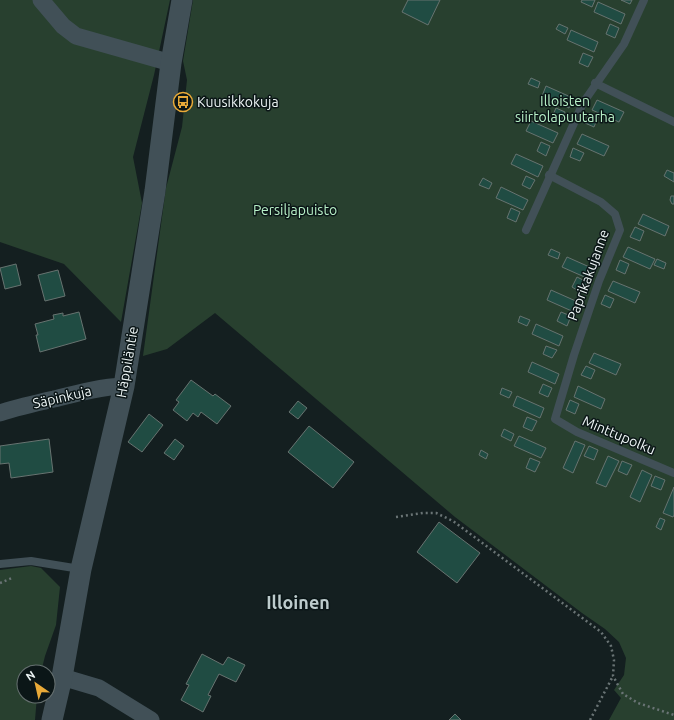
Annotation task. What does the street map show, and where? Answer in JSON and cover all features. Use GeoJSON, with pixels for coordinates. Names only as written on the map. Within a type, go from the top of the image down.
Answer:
{"type":"FeatureCollection","features":[{"type":"Feature","properties":{"kind":"street"},"geometry":{"type":"LineString","coordinates":[[41,0],[63,26],[76,36],[171,63]]}},
{"type":"Feature","properties":{"kind":"street","name":"Häppiläntie"},"geometry":{"type":"LineString","coordinates":[[52,720],[62,677],[81,569],[124,386],[155,191],[171,63],[182,0]]}},
{"type":"Feature","properties":{"kind":"street","name":"Säpinkuja"},"geometry":{"type":"LineString","coordinates":[[0,413],[87,390],[124,386]]}},
{"type":"Feature","properties":{"kind":"street"},"geometry":{"type":"LineString","coordinates":[[62,677],[99,688],[151,720]]}},
{"type":"Feature","properties":{"kind":"lane"},"geometry":{"type":"LineString","coordinates":[[526,230],[582,103],[624,44],[644,0]]}},
{"type":"Feature","properties":{"kind":"lane"},"geometry":{"type":"LineString","coordinates":[[595,83],[674,122]]}},
{"type":"Feature","properties":{"kind":"lane","name":"Paprikakujanne"},"geometry":{"type":"LineString","coordinates":[[549,175],[601,202],[615,214],[620,230],[599,281],[574,355],[556,419]]}},
{"type":"Feature","properties":{"kind":"lane","name":"Minttupolku"},"geometry":{"type":"LineString","coordinates":[[556,419],[577,432],[674,473]]}},
{"type":"Feature","properties":{"kind":"lane"},"geometry":{"type":"LineString","coordinates":[[0,564],[31,561],[81,569]]}},
{"type":"Feature","properties":{"kind":"path"},"geometry":{"type":"LineString","coordinates":[[396,517],[423,513],[436,513],[453,521],[601,632],[611,646],[614,660],[613,676],[590,720]]}},
{"type":"Feature","properties":{"kind":"path"},"geometry":{"type":"LineString","coordinates":[[613,676],[623,694],[638,703],[674,715]]}},
{"type":"Feature","properties":{"kind":"green space"},"geometry":{"type":"Polygon","coordinates":[[[0,0],[170,0],[154,75],[133,157],[142,203],[121,322],[64,264],[0,242],[0,0]]]}},
{"type":"Feature","properties":{"kind":"green space"},"geometry":{"type":"Polygon","coordinates":[[[193,0],[674,0],[674,720],[609,720],[621,698],[614,690],[624,675],[626,658],[619,642],[605,629],[455,517],[215,313],[167,349],[143,356],[166,188],[182,127],[187,80],[183,61],[193,0]]]}},
{"type":"Feature","properties":{"kind":"green space"},"geometry":{"type":"Polygon","coordinates":[[[31,566],[41,568],[60,587],[56,625],[43,664],[16,664],[16,704],[36,704],[35,720],[0,720],[0,570],[31,566]]]}},
{"type":"Feature","properties":{"kind":"building"},"geometry":{"type":"Polygon","coordinates":[[[408,0],[440,0],[428,25],[402,12],[408,0]]]}},
{"type":"Feature","properties":{"kind":"building"},"geometry":{"type":"Polygon","coordinates":[[[582,0],[595,0],[592,7],[581,2],[582,0]]]}},
{"type":"Feature","properties":{"kind":"building"},"geometry":{"type":"Polygon","coordinates":[[[621,0],[632,0],[630,4],[621,0]]]}},
{"type":"Feature","properties":{"kind":"building"},"geometry":{"type":"Polygon","coordinates":[[[598,2],[625,14],[621,24],[594,12],[598,2]]]}},
{"type":"Feature","properties":{"kind":"building"},"geometry":{"type":"Polygon","coordinates":[[[559,24],[568,28],[565,34],[556,29],[559,24]]]}},
{"type":"Feature","properties":{"kind":"building"},"geometry":{"type":"Polygon","coordinates":[[[610,24],[619,28],[615,38],[606,34],[610,24]]]}},
{"type":"Feature","properties":{"kind":"building"},"geometry":{"type":"Polygon","coordinates":[[[571,30],[598,42],[594,52],[567,40],[571,30]]]}},
{"type":"Feature","properties":{"kind":"building"},"geometry":{"type":"Polygon","coordinates":[[[583,53],[593,57],[588,67],[579,63],[583,53]]]}},
{"type":"Feature","properties":{"kind":"building"},"geometry":{"type":"Polygon","coordinates":[[[531,78],[540,82],[538,88],[528,84],[531,78]]]}},
{"type":"Feature","properties":{"kind":"building"},"geometry":{"type":"Polygon","coordinates":[[[546,86],[573,98],[569,108],[542,96],[546,86]]]}},
{"type":"Feature","properties":{"kind":"building"},"geometry":{"type":"Polygon","coordinates":[[[597,100],[624,112],[619,122],[592,110],[597,100]]]}},
{"type":"Feature","properties":{"kind":"building"},"geometry":{"type":"Polygon","coordinates":[[[556,108],[565,112],[561,121],[552,117],[556,108]]]}},
{"type":"Feature","properties":{"kind":"building"},"geometry":{"type":"Polygon","coordinates":[[[589,113],[598,117],[594,127],[585,123],[589,113]]]}},
{"type":"Feature","properties":{"kind":"building"},"geometry":{"type":"Polygon","coordinates":[[[531,121],[558,133],[553,143],[526,131],[531,121]]]}},
{"type":"Feature","properties":{"kind":"building"},"geometry":{"type":"Polygon","coordinates":[[[582,134],[609,146],[604,156],[577,144],[582,134]]]}},
{"type":"Feature","properties":{"kind":"building"},"geometry":{"type":"Polygon","coordinates":[[[541,142],[550,146],[546,156],[537,151],[541,142]]]}},
{"type":"Feature","properties":{"kind":"building"},"geometry":{"type":"Polygon","coordinates":[[[573,148],[584,153],[580,161],[570,157],[573,148]]]}},
{"type":"Feature","properties":{"kind":"building"},"geometry":{"type":"Polygon","coordinates":[[[516,154],[543,166],[538,177],[511,164],[516,154]]]}},
{"type":"Feature","properties":{"kind":"building"},"geometry":{"type":"Polygon","coordinates":[[[667,170],[674,173],[674,182],[664,176],[667,170]]]}},
{"type":"Feature","properties":{"kind":"building"},"geometry":{"type":"Polygon","coordinates":[[[526,176],[535,180],[530,189],[522,185],[526,176]]]}},
{"type":"Feature","properties":{"kind":"building"},"geometry":{"type":"Polygon","coordinates":[[[483,178],[492,183],[489,189],[479,185],[483,178]]]}},
{"type":"Feature","properties":{"kind":"building"},"geometry":{"type":"Polygon","coordinates":[[[501,187],[528,200],[523,210],[496,198],[501,187]]]}},
{"type":"Feature","properties":{"kind":"building"},"geometry":{"type":"Polygon","coordinates":[[[671,196],[674,196],[674,204],[672,204],[670,200],[671,196]]]}},
{"type":"Feature","properties":{"kind":"building"},"geometry":{"type":"Polygon","coordinates":[[[511,208],[520,212],[516,222],[507,218],[511,208]]]}},
{"type":"Feature","properties":{"kind":"building"},"geometry":{"type":"Polygon","coordinates":[[[643,214],[669,226],[665,236],[638,224],[643,214]]]}},
{"type":"Feature","properties":{"kind":"building"},"geometry":{"type":"Polygon","coordinates":[[[635,227],[644,231],[640,241],[630,237],[635,227]]]}},
{"type":"Feature","properties":{"kind":"building"},"geometry":{"type":"Polygon","coordinates":[[[628,247],[655,259],[650,269],[623,257],[628,247]]]}},
{"type":"Feature","properties":{"kind":"building"},"geometry":{"type":"Polygon","coordinates":[[[551,249],[560,253],[558,259],[548,255],[551,249]]]}},
{"type":"Feature","properties":{"kind":"building"},"geometry":{"type":"Polygon","coordinates":[[[567,257],[594,269],[589,279],[562,267],[567,257]]]}},
{"type":"Feature","properties":{"kind":"building"},"geometry":{"type":"Polygon","coordinates":[[[657,259],[666,263],[664,269],[654,265],[657,259]]]}},
{"type":"Feature","properties":{"kind":"building"},"geometry":{"type":"Polygon","coordinates":[[[620,260],[629,264],[625,274],[616,270],[620,260]]]}},
{"type":"Feature","properties":{"kind":"building"},"geometry":{"type":"Polygon","coordinates":[[[16,264],[21,285],[5,289],[0,268],[16,264]]]}},
{"type":"Feature","properties":{"kind":"building"},"geometry":{"type":"Polygon","coordinates":[[[58,270],[65,296],[45,301],[38,275],[58,270]]]}},
{"type":"Feature","properties":{"kind":"building"},"geometry":{"type":"Polygon","coordinates":[[[577,277],[587,282],[580,292],[572,287],[577,277]]]}},
{"type":"Feature","properties":{"kind":"building"},"geometry":{"type":"Polygon","coordinates":[[[613,281],[640,292],[635,303],[608,291],[613,281]]]}},
{"type":"Feature","properties":{"kind":"building"},"geometry":{"type":"Polygon","coordinates":[[[551,290],[578,302],[574,312],[547,300],[551,290]]]}},
{"type":"Feature","properties":{"kind":"building"},"geometry":{"type":"Polygon","coordinates":[[[605,295],[614,299],[610,308],[601,304],[605,295]]]}},
{"type":"Feature","properties":{"kind":"building"},"geometry":{"type":"Polygon","coordinates":[[[79,312],[86,339],[40,352],[35,324],[54,319],[53,315],[63,313],[63,316],[79,312]]]}},
{"type":"Feature","properties":{"kind":"building"},"geometry":{"type":"Polygon","coordinates":[[[561,312],[571,316],[567,326],[557,321],[561,312]]]}},
{"type":"Feature","properties":{"kind":"building"},"geometry":{"type":"Polygon","coordinates":[[[520,316],[530,320],[527,326],[518,322],[520,316]]]}},
{"type":"Feature","properties":{"kind":"building"},"geometry":{"type":"Polygon","coordinates":[[[536,324],[563,336],[559,346],[532,334],[536,324]]]}},
{"type":"Feature","properties":{"kind":"building"},"geometry":{"type":"Polygon","coordinates":[[[546,346],[557,350],[552,358],[543,354],[546,346]]]}},
{"type":"Feature","properties":{"kind":"building"},"geometry":{"type":"Polygon","coordinates":[[[594,353],[621,364],[616,375],[589,363],[594,353]]]}},
{"type":"Feature","properties":{"kind":"building"},"geometry":{"type":"Polygon","coordinates":[[[532,362],[559,374],[555,384],[528,372],[532,362]]]}},
{"type":"Feature","properties":{"kind":"building"},"geometry":{"type":"Polygon","coordinates":[[[586,366],[595,370],[591,379],[581,375],[586,366]]]}},
{"type":"Feature","properties":{"kind":"building"},"geometry":{"type":"Polygon","coordinates":[[[191,380],[213,396],[215,394],[231,406],[217,424],[201,412],[198,417],[193,413],[187,421],[173,410],[179,402],[176,400],[191,380]]]}},
{"type":"Feature","properties":{"kind":"building"},"geometry":{"type":"Polygon","coordinates":[[[543,384],[552,388],[548,397],[539,393],[543,384]]]}},
{"type":"Feature","properties":{"kind":"building"},"geometry":{"type":"Polygon","coordinates":[[[578,386],[605,399],[601,409],[574,397],[578,386]]]}},
{"type":"Feature","properties":{"kind":"building"},"geometry":{"type":"Polygon","coordinates":[[[502,388],[512,392],[509,398],[500,394],[502,388]]]}},
{"type":"Feature","properties":{"kind":"building"},"geometry":{"type":"Polygon","coordinates":[[[517,396],[544,408],[540,418],[513,406],[517,396]]]}},
{"type":"Feature","properties":{"kind":"building"},"geometry":{"type":"Polygon","coordinates":[[[570,400],[579,404],[575,414],[566,410],[570,400]]]}},
{"type":"Feature","properties":{"kind":"building"},"geometry":{"type":"Polygon","coordinates":[[[298,401],[307,408],[298,419],[289,412],[298,401]]]}},
{"type":"Feature","properties":{"kind":"building"},"geometry":{"type":"Polygon","coordinates":[[[149,414],[163,425],[142,452],[128,442],[149,414]]]}},
{"type":"Feature","properties":{"kind":"building"},"geometry":{"type":"Polygon","coordinates":[[[527,417],[537,421],[532,431],[523,427],[527,417]]]}},
{"type":"Feature","properties":{"kind":"building"},"geometry":{"type":"Polygon","coordinates":[[[309,426],[354,462],[333,488],[288,452],[309,426]]]}},
{"type":"Feature","properties":{"kind":"building"},"geometry":{"type":"Polygon","coordinates":[[[504,429],[514,434],[511,441],[501,436],[504,429]]]}},
{"type":"Feature","properties":{"kind":"building"},"geometry":{"type":"Polygon","coordinates":[[[519,436],[546,448],[541,458],[514,446],[519,436]]]}},
{"type":"Feature","properties":{"kind":"building"},"geometry":{"type":"Polygon","coordinates":[[[49,439],[53,472],[11,478],[9,463],[0,464],[0,446],[49,439]]]}},
{"type":"Feature","properties":{"kind":"building"},"geometry":{"type":"Polygon","coordinates":[[[175,439],[184,446],[174,460],[164,453],[175,439]]]}},
{"type":"Feature","properties":{"kind":"building"},"geometry":{"type":"Polygon","coordinates":[[[575,441],[585,445],[573,473],[563,468],[575,441]]]}},
{"type":"Feature","properties":{"kind":"building"},"geometry":{"type":"Polygon","coordinates":[[[589,446],[598,450],[594,460],[584,456],[589,446]]]}},
{"type":"Feature","properties":{"kind":"building"},"geometry":{"type":"Polygon","coordinates":[[[481,450],[488,454],[486,459],[479,455],[481,450]]]}},
{"type":"Feature","properties":{"kind":"building"},"geometry":{"type":"Polygon","coordinates":[[[608,456],[619,461],[606,487],[596,483],[608,456]]]}},
{"type":"Feature","properties":{"kind":"building"},"geometry":{"type":"Polygon","coordinates":[[[530,458],[540,462],[535,472],[526,468],[530,458]]]}},
{"type":"Feature","properties":{"kind":"building"},"geometry":{"type":"Polygon","coordinates":[[[622,461],[632,465],[627,475],[618,471],[622,461]]]}},
{"type":"Feature","properties":{"kind":"building"},"geometry":{"type":"Polygon","coordinates":[[[642,470],[652,475],[640,502],[630,497],[642,470]]]}},
{"type":"Feature","properties":{"kind":"building"},"geometry":{"type":"Polygon","coordinates":[[[655,476],[665,480],[661,490],[651,486],[655,476]]]}},
{"type":"Feature","properties":{"kind":"building"},"geometry":{"type":"Polygon","coordinates":[[[674,487],[674,515],[673,517],[663,513],[674,487]]]}},
{"type":"Feature","properties":{"kind":"building"},"geometry":{"type":"Polygon","coordinates":[[[660,518],[665,520],[661,530],[656,527],[660,518]]]}},
{"type":"Feature","properties":{"kind":"building"},"geometry":{"type":"Polygon","coordinates":[[[439,522],[480,553],[457,583],[417,552],[439,522]]]}},
{"type":"Feature","properties":{"kind":"building"},"geometry":{"type":"Polygon","coordinates":[[[202,654],[223,665],[228,657],[245,665],[236,682],[219,674],[208,695],[211,696],[203,712],[181,700],[189,685],[186,684],[202,654]]]}},
{"type":"Feature","properties":{"kind":"building"},"geometry":{"type":"Polygon","coordinates":[[[455,714],[461,720],[449,720],[455,714]]]}},
{"type":"Feature","properties":{"kind":"place","name":"Kuusikkokuja"},"geometry":{"type":"Point","coordinates":[183,102]}},
{"type":"Feature","properties":{"kind":"district","name":"Illoinen"},"geometry":{"type":"Point","coordinates":[298,602]}},
{"type":"Feature","properties":{"kind":"park label","name":"Illoisten siirtolapuutarha"},"geometry":{"type":"Point","coordinates":[565,110]}},
{"type":"Feature","properties":{"kind":"park label","name":"Persiljapuisto"},"geometry":{"type":"Point","coordinates":[295,210]}}]}
